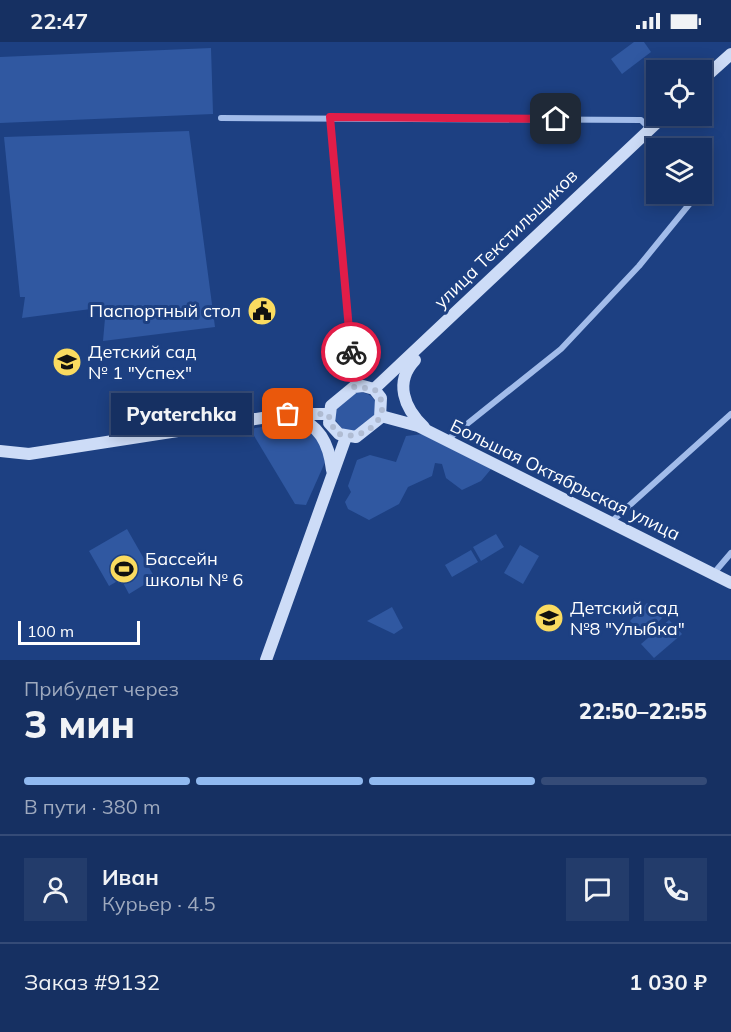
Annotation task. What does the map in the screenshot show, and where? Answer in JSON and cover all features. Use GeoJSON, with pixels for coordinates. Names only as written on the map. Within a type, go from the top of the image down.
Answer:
{"type":"FeatureCollection","features":[{"type":"Feature","properties":{"kind":"main road"},"geometry":{"type":"LineString","coordinates":[[712,71],[731,54]]}},
{"type":"Feature","properties":{"kind":"main road","name":"улица Текстильщиков"},"geometry":{"type":"LineString","coordinates":[[374,389],[652,126]]}},
{"type":"Feature","properties":{"kind":"main road"},"geometry":{"type":"LineString","coordinates":[[429,432],[407,409],[402,387],[408,368],[430,344],[433,334]]}},
{"type":"Feature","properties":{"kind":"main road"},"geometry":{"type":"LineString","coordinates":[[354,387],[374,389],[381,398],[381,416],[360,435],[346,437],[335,432],[328,414],[333,401],[354,387]]}},
{"type":"Feature","properties":{"kind":"main road"},"geometry":{"type":"LineString","coordinates":[[0,451],[19,454],[53,451],[288,414],[328,414]]}},
{"type":"Feature","properties":{"kind":"main road"},"geometry":{"type":"LineString","coordinates":[[288,414],[305,420],[321,434],[327,444],[332,471]]}},
{"type":"Feature","properties":{"kind":"main road","name":"Большая Октябрьская улица"},"geometry":{"type":"LineString","coordinates":[[381,416],[429,432],[731,583]]}},
{"type":"Feature","properties":{"kind":"main road"},"geometry":{"type":"LineString","coordinates":[[266,660],[346,437]]}},
{"type":"Feature","properties":{"kind":"street"},"geometry":{"type":"LineString","coordinates":[[330,117],[354,387]]}},
{"type":"Feature","properties":{"kind":"street"},"geometry":{"type":"LineString","coordinates":[[221,118],[641,120],[649,129]]}},
{"type":"Feature","properties":{"kind":"street"},"geometry":{"type":"LineString","coordinates":[[446,441],[561,350],[639,267],[690,204]]}},
{"type":"Feature","properties":{"kind":"street"},"geometry":{"type":"LineString","coordinates":[[610,523],[731,414]]}},
{"type":"Feature","properties":{"kind":"street"},"geometry":{"type":"LineString","coordinates":[[714,573],[731,553]]}},
{"type":"Feature","properties":{"kind":"shaded area"},"geometry":{"type":"Polygon","coordinates":[[[634,42],[644,42],[651,52],[622,74],[611,59],[634,42]]]}},
{"type":"Feature","properties":{"kind":"shaded area"},"geometry":{"type":"Polygon","coordinates":[[[211,48],[213,114],[0,123],[0,57],[211,48]]]}},
{"type":"Feature","properties":{"kind":"shaded area"},"geometry":{"type":"Polygon","coordinates":[[[189,131],[215,327],[103,341],[106,307],[22,318],[25,297],[20,297],[4,137],[189,131]]]}},
{"type":"Feature","properties":{"kind":"shaded area"},"geometry":{"type":"Polygon","coordinates":[[[357,392],[372,397],[377,413],[355,431],[344,431],[334,418],[335,410],[357,392]]]}},
{"type":"Feature","properties":{"kind":"shaded area"},"geometry":{"type":"Polygon","coordinates":[[[298,421],[320,439],[326,460],[306,505],[295,504],[250,429],[298,421]]]}},
{"type":"Feature","properties":{"kind":"shaded area"},"geometry":{"type":"Polygon","coordinates":[[[423,434],[492,468],[481,481],[462,490],[446,478],[442,464],[435,463],[432,476],[408,487],[399,504],[369,520],[348,509],[345,502],[351,492],[348,486],[357,460],[370,455],[396,462],[406,436],[423,434]]]}},
{"type":"Feature","properties":{"kind":"shaded area","name":"Бассейн школы № 6"},"geometry":{"type":"Polygon","coordinates":[[[127,529],[155,578],[129,594],[121,579],[109,586],[89,551],[127,529]]]}},
{"type":"Feature","properties":{"kind":"shaded area"},"geometry":{"type":"Polygon","coordinates":[[[496,534],[504,547],[481,561],[473,547],[496,534]]]}},
{"type":"Feature","properties":{"kind":"shaded area"},"geometry":{"type":"Polygon","coordinates":[[[520,545],[539,556],[523,584],[504,573],[520,545]]]}},
{"type":"Feature","properties":{"kind":"shaded area"},"geometry":{"type":"Polygon","coordinates":[[[471,550],[478,562],[452,577],[445,565],[471,550]]]}},
{"type":"Feature","properties":{"kind":"shaded area"},"geometry":{"type":"Polygon","coordinates":[[[647,603],[662,618],[645,636],[630,621],[647,603]]]}},
{"type":"Feature","properties":{"kind":"shaded area"},"geometry":{"type":"Polygon","coordinates":[[[392,607],[403,628],[394,634],[367,621],[392,607]]]}},
{"type":"Feature","properties":{"kind":"shaded area"},"geometry":{"type":"Polygon","coordinates":[[[669,620],[682,634],[654,658],[641,644],[669,620]]]}},
{"type":"Feature","properties":{"kind":"way so far"},"geometry":{"type":"LineString","coordinates":[[288,414],[328,414],[331,427],[335,432],[346,437],[360,435],[377,421],[383,407],[381,398],[374,389],[363,386],[354,387],[351,352]]}},
{"type":"Feature","properties":{"kind":"place","name":"Паспортный стол"},"geometry":{"type":"Point","coordinates":[262,311]}},
{"type":"Feature","properties":{"kind":"place","name":"Детский сад № 1 \"Успех\""},"geometry":{"type":"Point","coordinates":[67,362]}},
{"type":"Feature","properties":{"kind":"place","name":"Pyaterchka"},"geometry":{"type":"Point","coordinates":[288,414]}},
{"type":"Feature","properties":{"kind":"place","name":"Бассейн школы № 6"},"geometry":{"type":"Point","coordinates":[124,569]}},
{"type":"Feature","properties":{"kind":"place","name":"Детский сад №8 \"Улыбка\""},"geometry":{"type":"Point","coordinates":[549,618]}},
{"type":"Feature","properties":{"kind":"route"},"geometry":{"type":"LineString","coordinates":[[351,352],[330,117],[556,119]]}}]}
